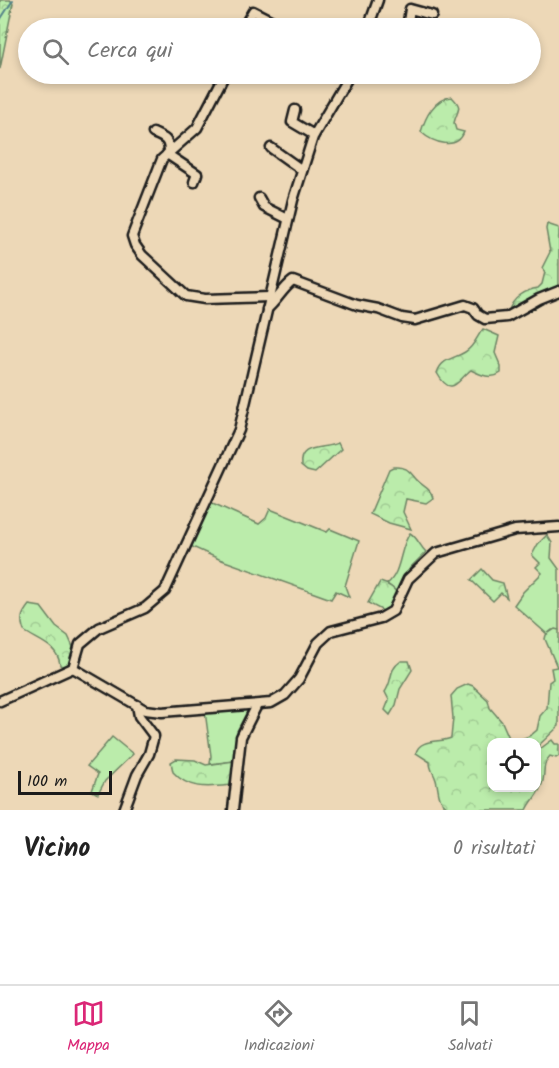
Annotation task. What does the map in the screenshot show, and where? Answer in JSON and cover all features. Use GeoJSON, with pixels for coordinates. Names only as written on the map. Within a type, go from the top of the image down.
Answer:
{"type":"FeatureCollection","features":[{"type":"Feature","properties":{"kind":"street"},"geometry":{"type":"LineString","coordinates":[[372,18],[378,0]]}},
{"type":"Feature","properties":{"kind":"street"},"geometry":{"type":"LineString","coordinates":[[408,18],[410,9],[432,15]]}},
{"type":"Feature","properties":{"kind":"street"},"geometry":{"type":"LineString","coordinates":[[249,18],[253,11],[267,18]]}},
{"type":"Feature","properties":{"kind":"street"},"geometry":{"type":"LineString","coordinates":[[220,84],[197,128],[168,153],[158,167],[132,236],[142,255],[186,296],[269,297]]}},
{"type":"Feature","properties":{"kind":"street"},"geometry":{"type":"LineString","coordinates":[[0,701],[73,668],[80,644],[99,628],[145,608],[165,591],[239,430],[269,297],[302,171],[314,135],[344,84]]}},
{"type":"Feature","properties":{"kind":"street"},"geometry":{"type":"LineString","coordinates":[[295,110],[292,122],[314,135]]}},
{"type":"Feature","properties":{"kind":"street"},"geometry":{"type":"LineString","coordinates":[[153,133],[167,139],[168,153]]}},
{"type":"Feature","properties":{"kind":"street"},"geometry":{"type":"LineString","coordinates":[[271,148],[302,171]]}},
{"type":"Feature","properties":{"kind":"street"},"geometry":{"type":"LineString","coordinates":[[168,153],[197,174],[194,182]]}},
{"type":"Feature","properties":{"kind":"street"},"geometry":{"type":"LineString","coordinates":[[259,198],[264,207],[288,219]]}},
{"type":"Feature","properties":{"kind":"street"},"geometry":{"type":"LineString","coordinates":[[267,309],[293,281],[357,305],[415,320],[465,305],[473,308],[485,319],[507,317],[559,291]]}},
{"type":"Feature","properties":{"kind":"street"},"geometry":{"type":"LineString","coordinates":[[73,668],[96,679],[145,710],[162,712],[271,703],[285,695],[299,679],[318,643],[331,631],[381,618],[393,611],[408,579],[436,553],[514,530],[559,527]]}},
{"type":"Feature","properties":{"kind":"street"},"geometry":{"type":"LineString","coordinates":[[124,810],[137,775],[149,754],[154,736],[139,716],[137,705]]}},
{"type":"Feature","properties":{"kind":"street"},"geometry":{"type":"LineString","coordinates":[[232,810],[241,737],[257,705]]}},
{"type":"Feature","properties":{"kind":"green space"},"geometry":{"type":"Polygon","coordinates":[[[0,0],[10,0],[13,3],[0,69],[0,0]]]}},
{"type":"Feature","properties":{"kind":"green space"},"geometry":{"type":"Polygon","coordinates":[[[452,97],[459,107],[454,123],[456,130],[464,132],[456,142],[438,142],[421,132],[435,105],[452,97]]]}},
{"type":"Feature","properties":{"kind":"green space"},"geometry":{"type":"Polygon","coordinates":[[[547,224],[559,228],[559,294],[528,312],[511,315],[509,310],[517,298],[542,284],[545,272],[542,268],[550,252],[547,224]]]}},
{"type":"Feature","properties":{"kind":"green space"},"geometry":{"type":"Polygon","coordinates":[[[483,329],[499,336],[495,353],[501,373],[490,376],[471,370],[455,385],[447,385],[437,373],[439,368],[445,362],[468,350],[483,329]]]}},
{"type":"Feature","properties":{"kind":"green space"},"geometry":{"type":"Polygon","coordinates":[[[338,443],[341,449],[315,473],[301,466],[301,459],[307,450],[338,443]]]}},
{"type":"Feature","properties":{"kind":"green space"},"geometry":{"type":"Polygon","coordinates":[[[402,467],[407,470],[429,490],[433,498],[426,503],[406,499],[403,512],[411,529],[389,523],[370,514],[389,469],[402,467]]]}},
{"type":"Feature","properties":{"kind":"green space"},"geometry":{"type":"Polygon","coordinates":[[[208,501],[259,524],[266,518],[270,509],[327,532],[330,529],[359,541],[345,586],[349,597],[336,591],[331,599],[219,559],[188,545],[208,501]]]}},
{"type":"Feature","properties":{"kind":"green space"},"geometry":{"type":"Polygon","coordinates":[[[410,533],[426,552],[410,568],[397,594],[387,584],[398,567],[410,533]]]}},
{"type":"Feature","properties":{"kind":"green space"},"geometry":{"type":"Polygon","coordinates":[[[547,535],[552,543],[551,558],[559,569],[559,630],[552,630],[547,634],[514,605],[542,573],[536,567],[540,563],[532,555],[547,535]]]}},
{"type":"Feature","properties":{"kind":"green space"},"geometry":{"type":"Polygon","coordinates":[[[482,569],[492,580],[503,583],[507,598],[501,593],[493,601],[471,580],[482,569]]]}},
{"type":"Feature","properties":{"kind":"green space"},"geometry":{"type":"Polygon","coordinates":[[[380,582],[390,586],[397,594],[390,609],[385,612],[368,603],[380,582]]]}},
{"type":"Feature","properties":{"kind":"green space"},"geometry":{"type":"Polygon","coordinates":[[[29,605],[41,607],[56,627],[68,636],[74,656],[66,668],[60,665],[56,653],[51,648],[24,631],[22,618],[29,605]]]}},
{"type":"Feature","properties":{"kind":"green space"},"geometry":{"type":"Polygon","coordinates":[[[555,629],[559,630],[559,726],[541,743],[541,738],[524,738],[537,730],[540,716],[547,708],[549,682],[553,679],[551,668],[557,667],[545,639],[546,635],[555,629]]]}},
{"type":"Feature","properties":{"kind":"green space"},"geometry":{"type":"Polygon","coordinates":[[[401,661],[409,661],[412,670],[400,689],[396,705],[390,715],[385,710],[389,700],[385,692],[394,668],[401,661]]]}},
{"type":"Feature","properties":{"kind":"green space"},"geometry":{"type":"Polygon","coordinates":[[[468,684],[488,700],[490,708],[502,722],[509,738],[487,738],[487,792],[538,792],[527,810],[450,810],[440,799],[430,762],[416,753],[418,748],[426,743],[451,738],[453,718],[451,696],[457,689],[468,684]]]}},
{"type":"Feature","properties":{"kind":"green space"},"geometry":{"type":"Polygon","coordinates":[[[250,706],[237,731],[234,761],[210,764],[205,711],[250,706]]]}},
{"type":"Feature","properties":{"kind":"green space"},"geometry":{"type":"Polygon","coordinates":[[[112,737],[133,754],[105,781],[98,794],[92,791],[98,774],[87,766],[112,737]]]}},
{"type":"Feature","properties":{"kind":"green space"},"geometry":{"type":"Polygon","coordinates":[[[552,740],[555,744],[559,744],[559,756],[556,758],[550,756],[547,759],[541,788],[541,748],[552,740]]]}},
{"type":"Feature","properties":{"kind":"green space"},"geometry":{"type":"Polygon","coordinates":[[[176,759],[195,760],[206,765],[234,761],[234,785],[201,786],[186,782],[173,772],[171,762],[176,759]]]}},
{"type":"Feature","properties":{"kind":"waterway"},"geometry":{"type":"LineString","coordinates":[[0,20],[13,0]]}}]}
